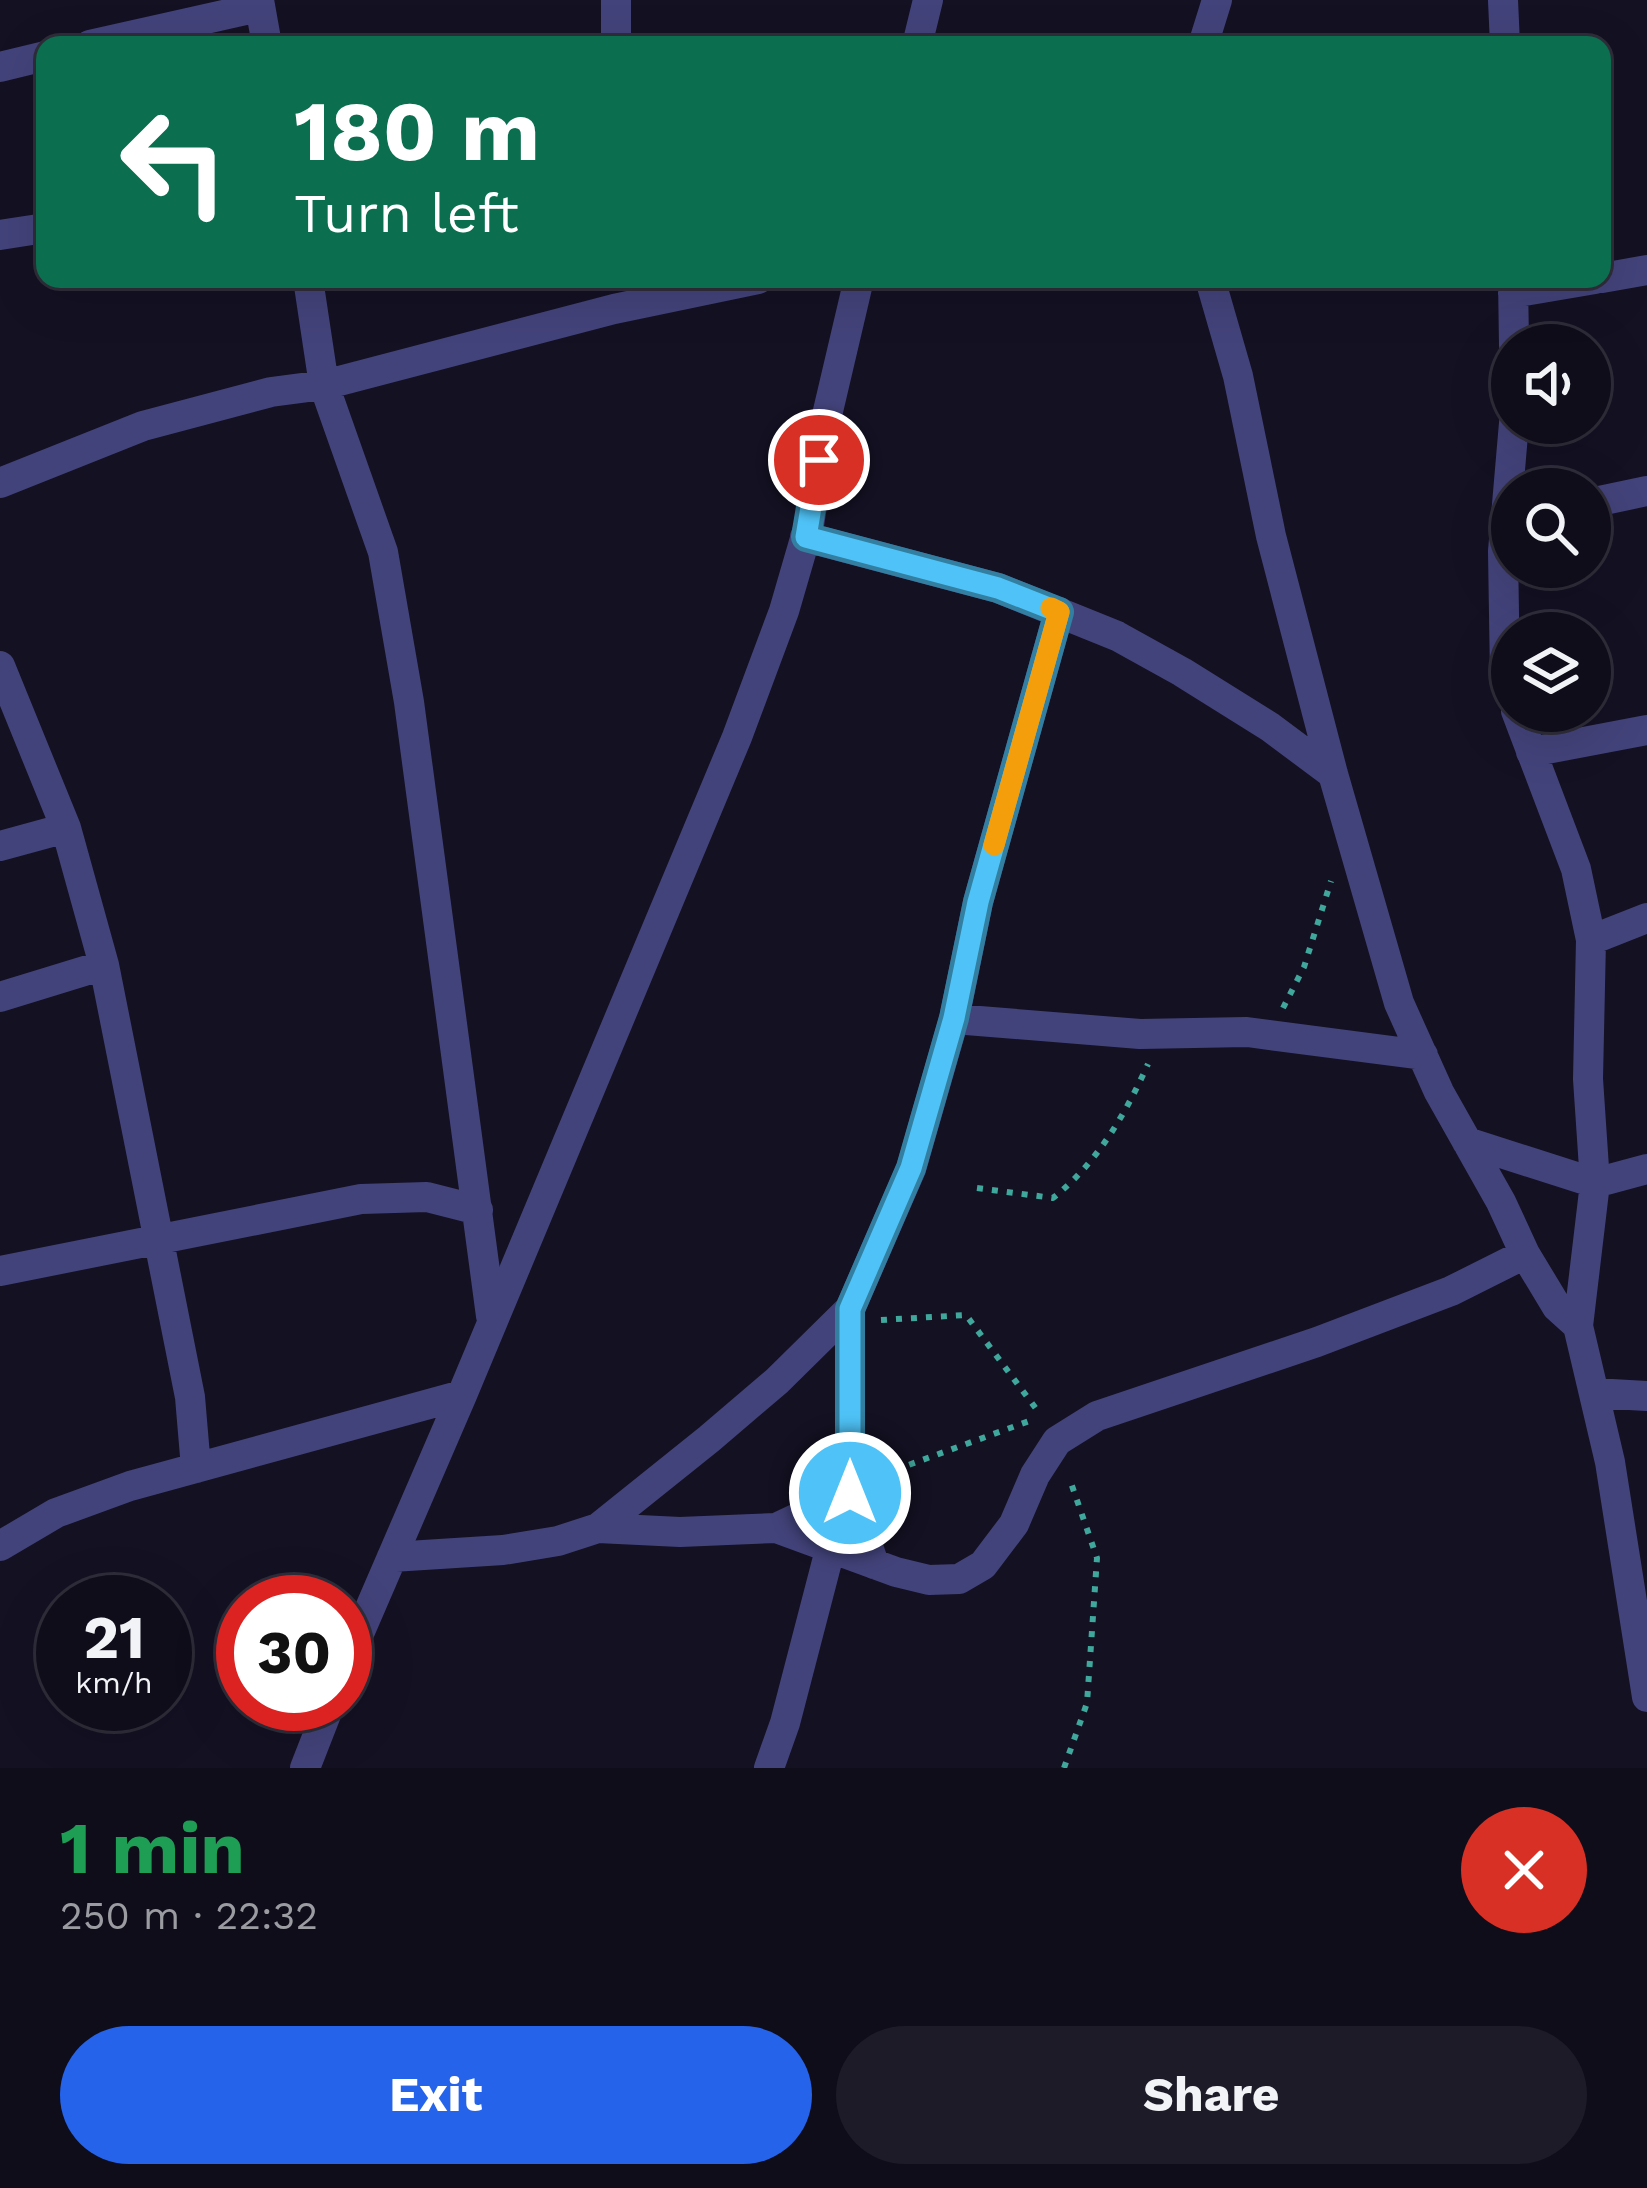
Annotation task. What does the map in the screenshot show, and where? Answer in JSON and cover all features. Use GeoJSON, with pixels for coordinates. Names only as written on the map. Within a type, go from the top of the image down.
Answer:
{"type":"FeatureCollection","features":[{"type":"Feature","properties":{"kind":"street"},"geometry":{"type":"LineString","coordinates":[[616,0],[616,36]]}},
{"type":"Feature","properties":{"kind":"street"},"geometry":{"type":"LineString","coordinates":[[919,36],[928,0]]}},
{"type":"Feature","properties":{"kind":"street"},"geometry":{"type":"LineString","coordinates":[[1206,36],[1217,0]]}},
{"type":"Feature","properties":{"kind":"street"},"geometry":{"type":"LineString","coordinates":[[1503,0],[1505,36]]}},
{"type":"Feature","properties":{"kind":"street"},"geometry":{"type":"LineString","coordinates":[[126,36],[259,3],[265,36]]}},
{"type":"Feature","properties":{"kind":"street"},"geometry":{"type":"LineString","coordinates":[[0,67],[36,58]]}},
{"type":"Feature","properties":{"kind":"street"},"geometry":{"type":"LineString","coordinates":[[0,235],[36,229]]}},
{"type":"Feature","properties":{"kind":"street"},"geometry":{"type":"LineString","coordinates":[[1611,276],[1647,270]]}},
{"type":"Feature","properties":{"kind":"street"},"geometry":{"type":"LineString","coordinates":[[309,288],[324,385],[383,552],[409,702],[491,1320]]}},
{"type":"Feature","properties":{"kind":"street"},"geometry":{"type":"LineString","coordinates":[[0,482],[143,426],[271,392],[324,385],[614,294],[672,288]]}},
{"type":"Feature","properties":{"kind":"street"},"geometry":{"type":"LineString","coordinates":[[372,1603],[736,737],[784,611],[806,537],[824,428],[858,288]]}},
{"type":"Feature","properties":{"kind":"street"},"geometry":{"type":"LineString","coordinates":[[1213,288],[1238,376],[1271,536],[1399,1003],[1525,1254],[1557,1307],[1578,1326]]}},
{"type":"Feature","properties":{"kind":"street"},"geometry":{"type":"LineString","coordinates":[[1513,288],[1514,324]]}},
{"type":"Feature","properties":{"kind":"street"},"geometry":{"type":"LineString","coordinates":[[1611,499],[1647,491]]}},
{"type":"Feature","properties":{"kind":"street"},"geometry":{"type":"LineString","coordinates":[[806,537],[998,588],[1117,636],[1182,671],[1333,773]]}},
{"type":"Feature","properties":{"kind":"street"},"geometry":{"type":"LineString","coordinates":[[598,1528],[743,1410],[850,1309],[911,1168],[954,1018],[978,902],[1059,612]]}},
{"type":"Feature","properties":{"kind":"street"},"geometry":{"type":"LineString","coordinates":[[3,681],[66,828],[104,965],[190,1397],[196,1468]]}},
{"type":"Feature","properties":{"kind":"street"},"geometry":{"type":"LineString","coordinates":[[1531,752],[1647,730]]}},
{"type":"Feature","properties":{"kind":"street"},"geometry":{"type":"LineString","coordinates":[[1524,732],[1576,869],[1592,940],[1588,1079],[1594,1183],[1578,1326],[1610,1462],[1644,1653],[1647,1697]]}},
{"type":"Feature","properties":{"kind":"street"},"geometry":{"type":"LineString","coordinates":[[0,846],[66,828]]}},
{"type":"Feature","properties":{"kind":"street"},"geometry":{"type":"LineString","coordinates":[[1592,940],[1645,922]]}},
{"type":"Feature","properties":{"kind":"street"},"geometry":{"type":"LineString","coordinates":[[0,998],[104,965]]}},
{"type":"Feature","properties":{"kind":"street"},"geometry":{"type":"LineString","coordinates":[[954,1018],[1140,1034],[1247,1032],[1423,1055]]}},
{"type":"Feature","properties":{"kind":"street"},"geometry":{"type":"LineString","coordinates":[[1467,1142],[1594,1183],[1647,1168]]}},
{"type":"Feature","properties":{"kind":"street"},"geometry":{"type":"LineString","coordinates":[[0,1271],[361,1199],[427,1197],[478,1210]]}},
{"type":"Feature","properties":{"kind":"street"},"geometry":{"type":"LineString","coordinates":[[776,1528],[929,1580],[959,1579],[983,1565],[1014,1524],[1035,1475],[1057,1441],[1097,1416],[1339,1334],[1451,1291],[1525,1254]]}},
{"type":"Feature","properties":{"kind":"street"},"geometry":{"type":"LineString","coordinates":[[850,1309],[857,1488],[874,1564]]}},
{"type":"Feature","properties":{"kind":"street"},"geometry":{"type":"LineString","coordinates":[[1594,1393],[1647,1396]]}},
{"type":"Feature","properties":{"kind":"street"},"geometry":{"type":"LineString","coordinates":[[0,1546],[56,1513],[130,1486],[462,1395]]}},
{"type":"Feature","properties":{"kind":"street"},"geometry":{"type":"LineString","coordinates":[[392,1557],[503,1550],[558,1541],[598,1528],[680,1532],[776,1528],[857,1488]]}},
{"type":"Feature","properties":{"kind":"street"},"geometry":{"type":"LineString","coordinates":[[769,1768],[830,1550]]}},
{"type":"Feature","properties":{"kind":"street"},"geometry":{"type":"LineString","coordinates":[[305,1768],[319,1731]]}},
{"type":"Feature","properties":{"kind":"path"},"geometry":{"type":"LineString","coordinates":[[857,1488],[1041,1417]]}},
{"type":"Feature","properties":{"kind":"slow traffic"},"geometry":{"type":"LineString","coordinates":[[994,845],[1059,612],[1051,608]]}},
{"type":"Feature","properties":{"kind":"route"},"geometry":{"type":"LineString","coordinates":[[819,460],[806,537],[998,588],[1059,612],[978,902],[954,1018],[911,1168],[850,1309],[850,1493]]}}]}
